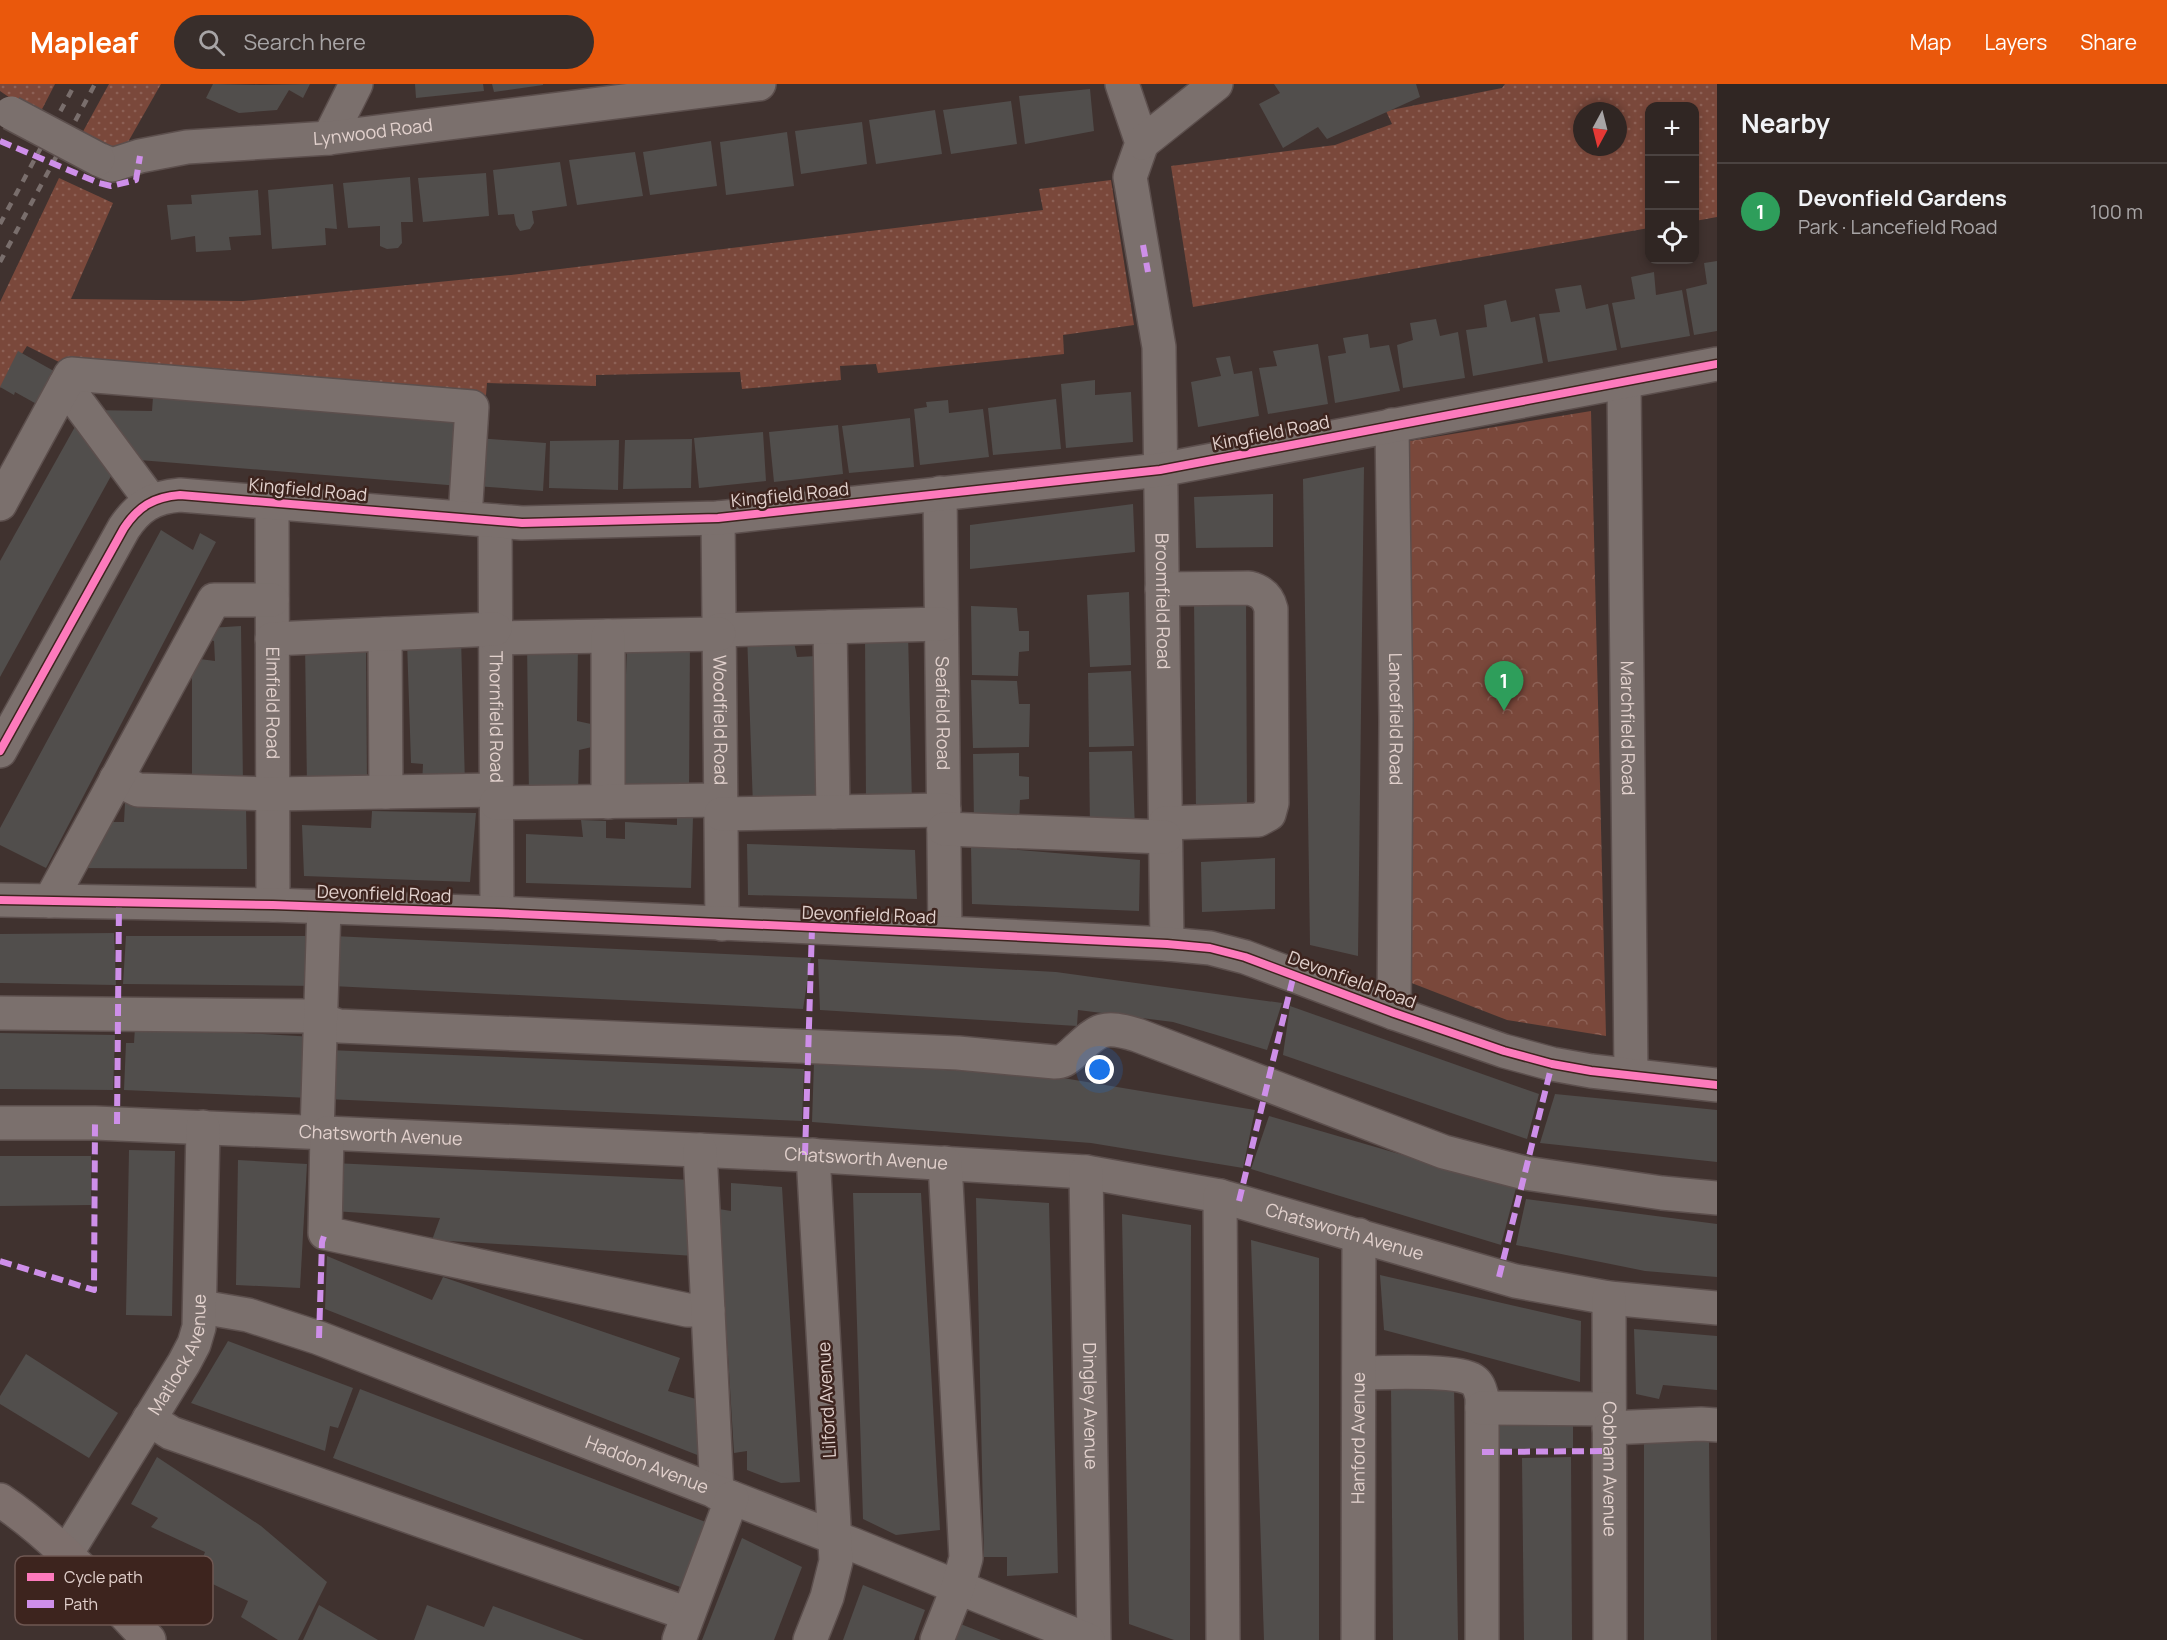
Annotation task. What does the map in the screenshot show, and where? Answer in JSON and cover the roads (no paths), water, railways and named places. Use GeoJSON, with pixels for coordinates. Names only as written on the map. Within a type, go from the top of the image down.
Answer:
{"type":"FeatureCollection","features":[{"type":"Feature","properties":{"kind":"main road"},"geometry":{"type":"LineString","coordinates":[[0,1500],[22,1514],[66,1554]]}},
{"type":"Feature","properties":{"kind":"main road"},"geometry":{"type":"LineString","coordinates":[[135,1625],[149,1640]]}},
{"type":"Feature","properties":{"kind":"street"},"geometry":{"type":"LineString","coordinates":[[329,138],[356,84]]}},
{"type":"Feature","properties":{"kind":"street","name":"Lynwood Road"},"geometry":{"type":"LineString","coordinates":[[6,112],[112,165],[140,156],[187,147],[329,138],[759,84]]}},
{"type":"Feature","properties":{"kind":"street"},"geometry":{"type":"LineString","coordinates":[[1122,84],[1142,142],[1216,84]]}},
{"type":"Feature","properties":{"kind":"street","name":"Broomfield Road"},"geometry":{"type":"LineString","coordinates":[[1142,142],[1130,177],[1157,329],[1160,368],[1167,944]]}},
{"type":"Feature","properties":{"kind":"street","name":"Kingfield Road"},"geometry":{"type":"LineString","coordinates":[[151,501],[165,496],[180,495],[522,523],[718,518],[1160,470],[1717,364]]}},
{"type":"Feature","properties":{"kind":"street","name":"Thornfield Road"},"geometry":{"type":"LineString","coordinates":[[65,385],[71,374],[472,406],[480,519],[495,633],[497,914]]}},
{"type":"Feature","properties":{"kind":"street","name":"Marchfield Road"},"geometry":{"type":"LineString","coordinates":[[1624,382],[1631,1075]]}},
{"type":"Feature","properties":{"kind":"street"},"geometry":{"type":"LineString","coordinates":[[0,504],[65,385],[151,501],[132,516],[124,528],[0,751]]}},
{"type":"Feature","properties":{"kind":"street","name":"Lancefield Road"},"geometry":{"type":"LineString","coordinates":[[1392,425],[1396,721],[1394,1012]]}},
{"type":"Feature","properties":{"kind":"street","name":"Seafield Road"},"geometry":{"type":"LineString","coordinates":[[940,493],[945,933]]}},
{"type":"Feature","properties":{"kind":"street","name":"Elmfield Road"},"geometry":{"type":"LineString","coordinates":[[272,502],[273,905]]}},
{"type":"Feature","properties":{"kind":"street","name":"Woodfield Road"},"geometry":{"type":"LineString","coordinates":[[718,518],[722,924]]}},
{"type":"Feature","properties":{"kind":"street"},"geometry":{"type":"LineString","coordinates":[[116,779],[138,790],[273,794],[386,792],[496,796],[1165,830],[1258,820],[1269,814],[1272,802],[1271,609],[1260,591],[1249,588],[1162,589]]}},
{"type":"Feature","properties":{"kind":"street"},"geometry":{"type":"LineString","coordinates":[[50,901],[214,600],[272,600]]}},
{"type":"Feature","properties":{"kind":"street"},"geometry":{"type":"LineString","coordinates":[[272,639],[385,634],[495,633],[608,636],[941,624]]}},
{"type":"Feature","properties":{"kind":"street"},"geometry":{"type":"LineString","coordinates":[[830,627],[833,812]]}},
{"type":"Feature","properties":{"kind":"street"},"geometry":{"type":"LineString","coordinates":[[385,634],[386,792]]}},
{"type":"Feature","properties":{"kind":"street"},"geometry":{"type":"LineString","coordinates":[[608,636],[608,802]]}},
{"type":"Feature","properties":{"kind":"street","name":"Devonfield Road"},"geometry":{"type":"LineString","coordinates":[[0,900],[273,905],[1167,944],[1227,951],[1504,1051],[1543,1061],[1591,1071],[1717,1085]]}},
{"type":"Feature","properties":{"kind":"street"},"geometry":{"type":"LineString","coordinates":[[324,907],[321,1020],[325,1233],[687,1310],[708,1310]]}},
{"type":"Feature","properties":{"kind":"street"},"geometry":{"type":"LineString","coordinates":[[0,1013],[310,1016],[339,1026],[975,1054],[1055,1062],[1066,1059],[1101,1030],[1122,1030],[1444,1152],[1525,1173],[1662,1193],[1717,1198]]}},
{"type":"Feature","properties":{"kind":"street","name":"Chatsworth Avenue"},"geometry":{"type":"LineString","coordinates":[[0,1123],[203,1127],[813,1155],[1086,1172],[1220,1196],[1498,1277],[1609,1298],[1717,1308]]}},
{"type":"Feature","properties":{"kind":"street","name":"Matlock Avenue"},"geometry":{"type":"LineString","coordinates":[[66,1554],[194,1344],[200,1327],[203,1127]]}},
{"type":"Feature","properties":{"kind":"street"},"geometry":{"type":"LineString","coordinates":[[149,1419],[171,1434],[684,1627],[724,1496],[708,1310],[700,1150]]}},
{"type":"Feature","properties":{"kind":"street","name":"Lilford Avenue"},"geometry":{"type":"LineString","coordinates":[[810,1640],[832,1580],[836,1561],[813,1155]]}},
{"type":"Feature","properties":{"kind":"street"},"geometry":{"type":"LineString","coordinates":[[938,1640],[958,1587],[966,1558],[945,1163]]}},
{"type":"Feature","properties":{"kind":"street","name":"Dingley Avenue"},"geometry":{"type":"LineString","coordinates":[[1086,1172],[1094,1640]]}},
{"type":"Feature","properties":{"kind":"street"},"geometry":{"type":"LineString","coordinates":[[1220,1196],[1223,1640]]}},
{"type":"Feature","properties":{"kind":"street","name":"Hanford Avenue"},"geometry":{"type":"LineString","coordinates":[[1358,1640],[1359,1235]]}},
{"type":"Feature","properties":{"kind":"street","name":"Cobham Avenue"},"geometry":{"type":"LineString","coordinates":[[1609,1298],[1610,1640]]}},
{"type":"Feature","properties":{"kind":"street","name":"Haddon Avenue"},"geometry":{"type":"LineString","coordinates":[[201,1307],[248,1315],[319,1338],[958,1587],[1088,1640]]}},
{"type":"Feature","properties":{"kind":"street"},"geometry":{"type":"LineString","coordinates":[[1359,1373],[1421,1373],[1467,1378],[1479,1387],[1482,1396],[1482,1640]]}},
{"type":"Feature","properties":{"kind":"street"},"geometry":{"type":"LineString","coordinates":[[1482,1408],[1609,1419],[1717,1425]]}},
{"type":"Feature","properties":{"kind":"railway"},"geometry":{"type":"LineString","coordinates":[[0,224],[75,84]]}},
{"type":"Feature","properties":{"kind":"railway"},"geometry":{"type":"LineString","coordinates":[[0,262],[95,84]]}},
{"type":"Feature","properties":{"kind":"place","name":"Devonfield Gardens"},"geometry":{"type":"Point","coordinates":[1504,711]}}]}
